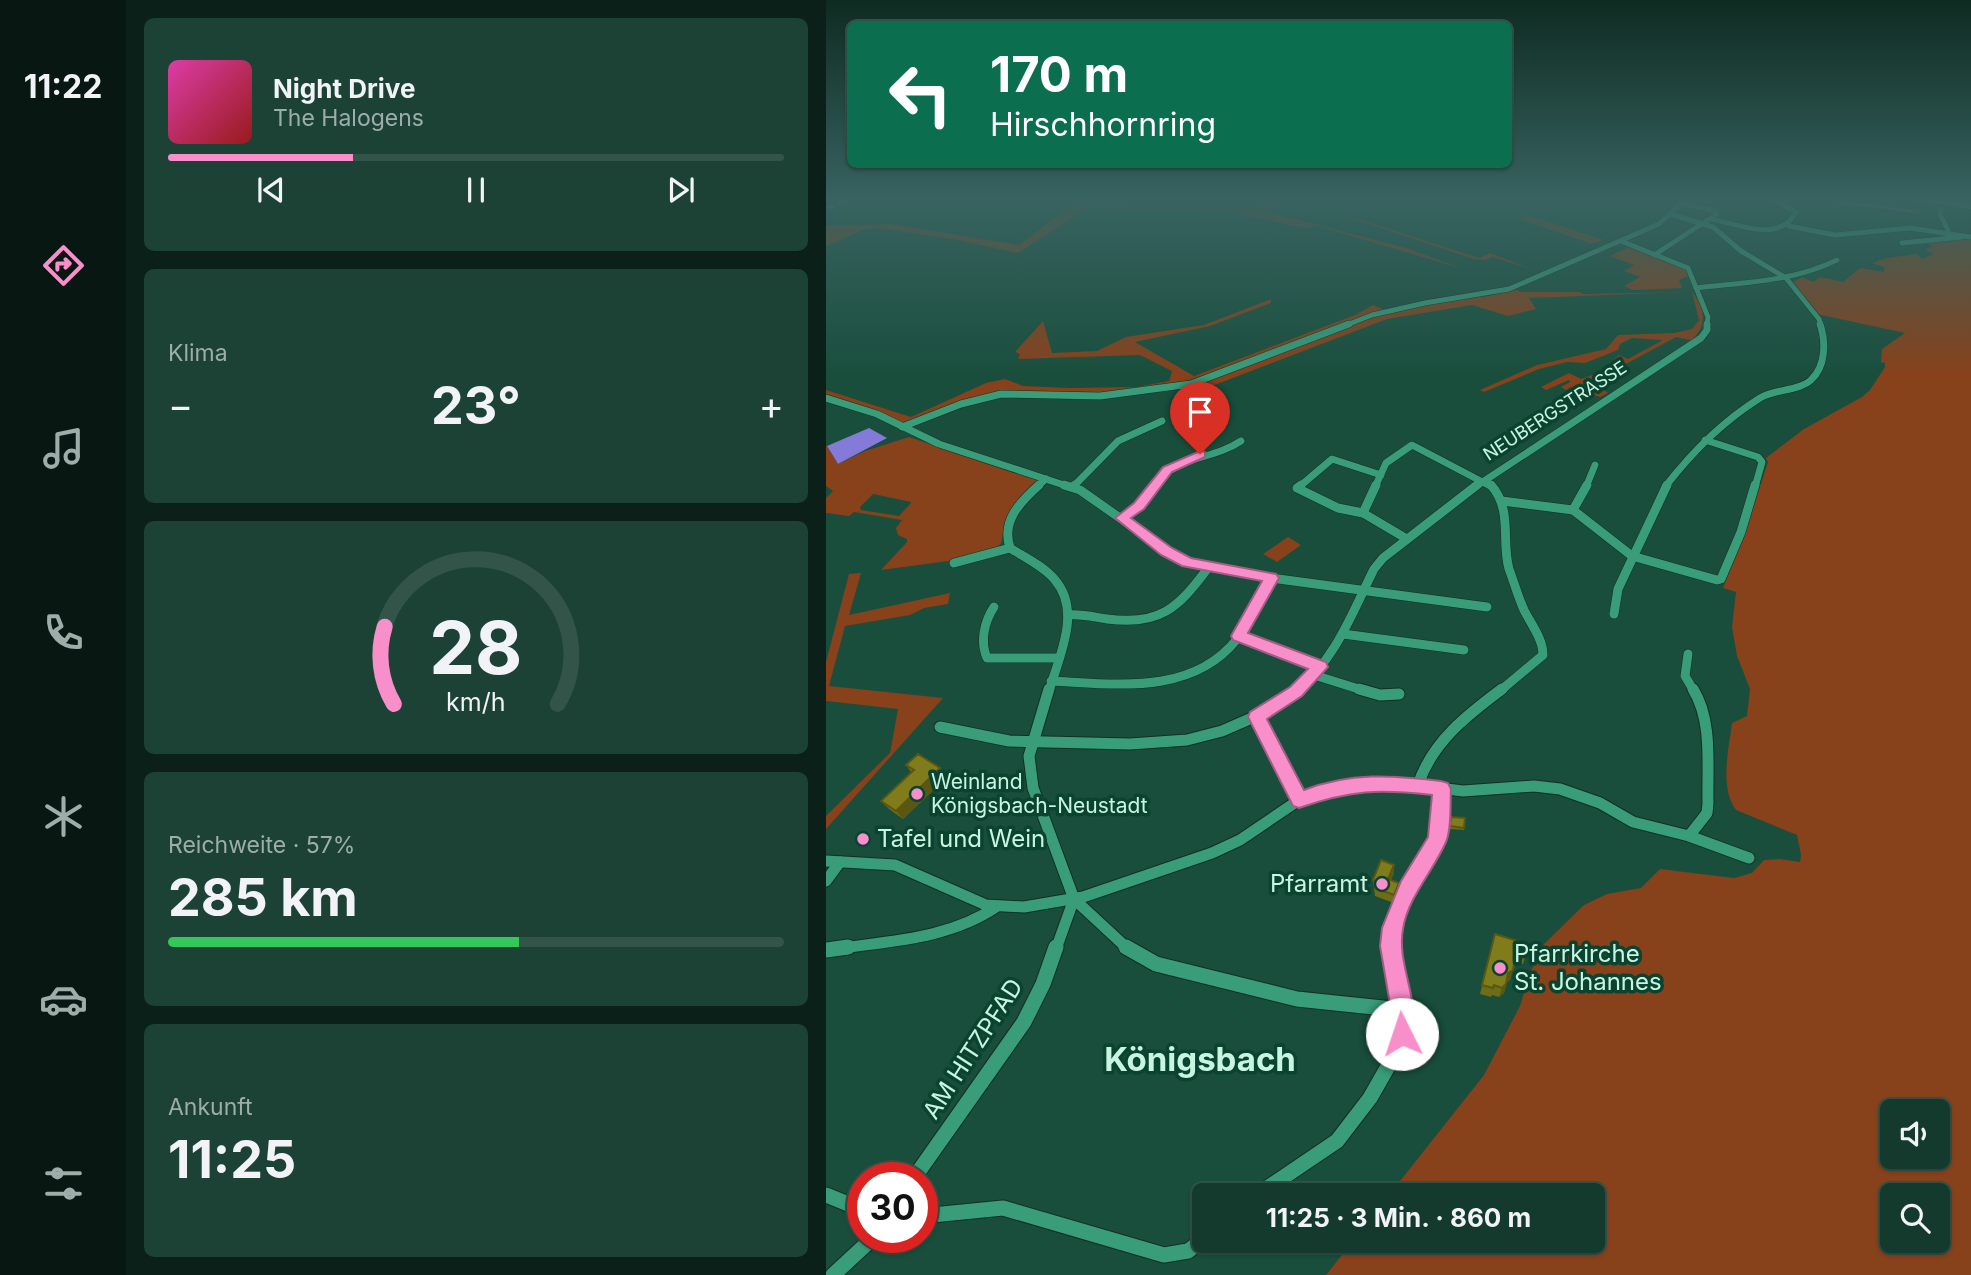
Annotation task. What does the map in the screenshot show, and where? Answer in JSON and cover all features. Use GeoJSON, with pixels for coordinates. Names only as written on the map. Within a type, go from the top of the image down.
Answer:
{"type":"FeatureCollection","features":[{"type":"Feature","properties":{"kind":"street"},"geometry":{"type":"LineString","coordinates":[[905,429],[961,404],[1000,394],[1100,396],[1182,386],[1372,315],[1433,301],[1498,293],[1583,258]]}},
{"type":"Feature","properties":{"kind":"street","name":"NEUBERGSTRASSE"},"geometry":{"type":"LineString","coordinates":[[940,727],[993,739],[1031,742],[1169,743],[1222,732],[1256,717],[1296,692],[1317,671],[1343,634],[1378,564],[1483,480],[1700,338],[1707,330],[1709,323],[1691,272],[1685,265],[1662,258]]}},
{"type":"Feature","properties":{"kind":"street"},"geometry":{"type":"LineString","coordinates":[[1614,614],[1618,589],[1665,487],[1705,440],[1762,397],[1810,381],[1820,367],[1824,350],[1822,325],[1816,314],[1788,281],[1751,258]]}},
{"type":"Feature","properties":{"kind":"street"},"geometry":{"type":"LineString","coordinates":[[1696,288],[1788,281],[1837,260]]}},
{"type":"Feature","properties":{"kind":"street"},"geometry":{"type":"LineString","coordinates":[[826,398],[877,414],[946,447],[1073,487],[1089,495],[1173,555],[1208,568],[1488,607]]}},
{"type":"Feature","properties":{"kind":"street"},"geometry":{"type":"LineString","coordinates":[[1073,487],[1118,441],[1162,421]]}},
{"type":"Feature","properties":{"kind":"street"},"geometry":{"type":"LineString","coordinates":[[1502,501],[1573,510],[1632,556],[1706,579],[1721,579],[1741,532],[1762,461],[1758,457],[1705,440]]}},
{"type":"Feature","properties":{"kind":"street"},"geometry":{"type":"LineString","coordinates":[[1122,518],[1136,509],[1172,466],[1241,441]]}},
{"type":"Feature","properties":{"kind":"street"},"geometry":{"type":"LineString","coordinates":[[1363,513],[1386,463],[1412,445],[1492,486],[1502,501],[1507,524],[1508,565],[1523,607],[1542,642],[1543,655],[1437,747],[1425,766],[1418,785]]}},
{"type":"Feature","properties":{"kind":"street"},"geometry":{"type":"LineString","coordinates":[[1381,475],[1334,459],[1297,488],[1338,508],[1363,513],[1407,539]]}},
{"type":"Feature","properties":{"kind":"street"},"geometry":{"type":"LineString","coordinates":[[1573,510],[1595,471],[1595,466]]}},
{"type":"Feature","properties":{"kind":"street"},"geometry":{"type":"LineString","coordinates":[[1046,479],[1009,520],[1005,537],[1010,548],[1059,584],[1066,597],[1069,615],[1031,742],[1030,777],[1074,899],[1127,948],[1156,964],[1297,999],[1402,1010]]}},
{"type":"Feature","properties":{"kind":"street"},"geometry":{"type":"LineString","coordinates":[[954,563],[1010,548]]}},
{"type":"Feature","properties":{"kind":"street"},"geometry":{"type":"LineString","coordinates":[[1069,615],[1134,622],[1159,618],[1181,604],[1208,568]]}},
{"type":"Feature","properties":{"kind":"street"},"geometry":{"type":"LineString","coordinates":[[1051,681],[1143,683],[1172,680],[1197,671],[1216,661],[1239,636],[1271,578]]}},
{"type":"Feature","properties":{"kind":"street"},"geometry":{"type":"LineString","coordinates":[[994,607],[986,624],[984,652],[987,658],[1058,659]]}},
{"type":"Feature","properties":{"kind":"street"},"geometry":{"type":"LineString","coordinates":[[1343,634],[1464,650]]}},
{"type":"Feature","properties":{"kind":"street"},"geometry":{"type":"LineString","coordinates":[[1239,636],[1317,671],[1380,695],[1399,694]]}},
{"type":"Feature","properties":{"kind":"street"},"geometry":{"type":"LineString","coordinates":[[1688,654],[1685,676],[1702,704],[1705,718],[1708,803],[1707,813],[1689,836]]}},
{"type":"Feature","properties":{"kind":"street"},"geometry":{"type":"LineString","coordinates":[[1256,717],[1299,800]]}},
{"type":"Feature","properties":{"kind":"street"},"geometry":{"type":"LineString","coordinates":[[826,860],[895,865],[957,894],[996,907],[1024,908],[1074,899],[1183,864],[1229,845],[1299,800],[1354,784],[1418,785],[1463,791],[1534,786],[1560,789],[1600,803],[1633,822],[1689,836],[1749,858]]}},
{"type":"Feature","properties":{"kind":"street"},"geometry":{"type":"LineString","coordinates":[[1275,1183],[1337,1141],[1370,1098],[1398,1049],[1403,1022],[1391,946],[1392,928],[1409,888],[1438,839],[1441,789]]}},
{"type":"Feature","properties":{"kind":"street"},"geometry":{"type":"LineString","coordinates":[[826,881],[840,862]]}},
{"type":"Feature","properties":{"kind":"street","name":"AM HITZPFAD"},"geometry":{"type":"LineString","coordinates":[[925,1162],[1024,1022],[1043,984],[1074,899]]}},
{"type":"Feature","properties":{"kind":"street"},"geometry":{"type":"LineString","coordinates":[[826,950],[912,938],[973,921],[996,907]]}},
{"type":"Feature","properties":{"kind":"street"},"geometry":{"type":"LineString","coordinates":[[826,1195],[847,1204]]}},
{"type":"Feature","properties":{"kind":"street"},"geometry":{"type":"LineString","coordinates":[[938,1214],[1003,1208],[1164,1255],[1192,1248]]}},
{"type":"Feature","properties":{"kind":"street"},"geometry":{"type":"LineString","coordinates":[[833,1275],[857,1253]]}},
{"type":"Feature","properties":{"kind":"shaded area"},"geometry":{"type":"Polygon","coordinates":[[[1424,258],[1432,258],[1460,268],[1424,258]]]}},
{"type":"Feature","properties":{"kind":"shaded area"},"geometry":{"type":"Polygon","coordinates":[[[1469,258],[1492,258],[1485,260],[1469,258]]]}},
{"type":"Feature","properties":{"kind":"shaded area"},"geometry":{"type":"Polygon","coordinates":[[[1495,258],[1502,258],[1534,270],[1495,258]]]}},
{"type":"Feature","properties":{"kind":"shaded area"},"geometry":{"type":"Polygon","coordinates":[[[1614,258],[1656,258],[1685,269],[1688,276],[1679,280],[1682,288],[1633,290],[1624,286],[1640,277],[1624,271],[1634,265],[1614,258]]]}},
{"type":"Feature","properties":{"kind":"shaded area"},"geometry":{"type":"Polygon","coordinates":[[[1887,258],[1971,258],[1971,1275],[1326,1275],[1343,1253],[1605,1253],[1605,1183],[1398,1183],[1484,1075],[1520,1006],[1530,973],[1544,944],[1584,905],[1607,894],[1641,888],[1660,869],[1734,878],[1752,873],[1764,860],[1800,862],[1797,835],[1736,810],[1728,791],[1726,768],[1732,723],[1747,716],[1750,689],[1737,656],[1732,627],[1736,592],[1723,588],[1745,533],[1768,462],[1766,458],[1804,429],[1870,390],[1885,367],[1885,363],[1881,362],[1882,349],[1905,333],[1817,314],[1793,282],[1802,277],[1813,282],[1820,277],[1843,282],[1860,268],[1884,272],[1884,267],[1872,263],[1887,258]]]}},
{"type":"Feature","properties":{"kind":"shaded area"},"geometry":{"type":"Polygon","coordinates":[[[1514,289],[1521,292],[1583,294],[1686,292],[1529,298],[1536,309],[1508,316],[1472,305],[1387,319],[1204,389],[1194,390],[1189,386],[1369,318],[1441,301],[1489,296],[1514,289]]]}},
{"type":"Feature","properties":{"kind":"shaded area"},"geometry":{"type":"Polygon","coordinates":[[[1692,292],[1700,304],[1703,316],[1700,329],[1691,340],[1676,337],[1626,364],[1613,360],[1619,355],[1628,359],[1663,340],[1632,338],[1620,344],[1618,350],[1585,363],[1567,362],[1539,369],[1484,392],[1480,390],[1537,365],[1606,349],[1618,335],[1674,333],[1692,329],[1699,320],[1692,292]]]}},
{"type":"Feature","properties":{"kind":"shaded area"},"geometry":{"type":"Polygon","coordinates":[[[1271,299],[1271,303],[1210,326],[1135,342],[1194,376],[1355,315],[1373,305],[1385,310],[1197,380],[1102,395],[996,392],[905,425],[826,396],[826,390],[911,417],[986,383],[1005,379],[1023,386],[1069,388],[1136,387],[1169,381],[1172,371],[1140,355],[1018,359],[1020,354],[1015,352],[1043,321],[1052,353],[1097,351],[1126,337],[1204,325],[1271,299]]]}},
{"type":"Feature","properties":{"kind":"shaded area"},"geometry":{"type":"Polygon","coordinates":[[[1569,373],[1581,379],[1595,374],[1604,378],[1591,389],[1608,393],[1600,397],[1571,387],[1566,390],[1561,387],[1570,382],[1569,380],[1546,390],[1541,387],[1569,373]]]}},
{"type":"Feature","properties":{"kind":"shaded area"},"geometry":{"type":"Polygon","coordinates":[[[869,428],[887,438],[838,464],[827,446],[869,428]]]}},
{"type":"Feature","properties":{"kind":"shaded area"},"geometry":{"type":"Polygon","coordinates":[[[909,437],[1039,481],[1006,519],[1001,543],[997,548],[956,560],[881,570],[907,542],[907,539],[898,535],[896,528],[902,520],[854,512],[849,516],[826,513],[826,498],[833,491],[826,486],[826,445],[838,464],[865,451],[909,437]],[[873,494],[860,507],[861,510],[899,516],[911,502],[873,494]]]}},
{"type":"Feature","properties":{"kind":"shaded area"},"geometry":{"type":"Polygon","coordinates":[[[1288,537],[1301,545],[1277,562],[1263,554],[1288,537]]]}},
{"type":"Feature","properties":{"kind":"shaded area"},"geometry":{"type":"Polygon","coordinates":[[[861,573],[849,615],[950,593],[948,604],[924,608],[910,615],[845,626],[829,686],[943,698],[826,829],[826,816],[890,753],[898,709],[826,701],[826,662],[849,574],[861,573]]]}},
{"type":"Feature","properties":{"kind":"building"},"geometry":{"type":"Polygon","coordinates":[[[918,754],[940,768],[896,811],[881,801],[914,770],[906,765],[918,754]]]}},
{"type":"Feature","properties":{"kind":"building"},"geometry":{"type":"Polygon","coordinates":[[[1451,817],[1465,818],[1464,828],[1450,826],[1451,817]]]}},
{"type":"Feature","properties":{"kind":"building"},"geometry":{"type":"Polygon","coordinates":[[[1381,860],[1394,865],[1388,879],[1399,883],[1394,895],[1375,888],[1377,882],[1373,880],[1381,860]]]}},
{"type":"Feature","properties":{"kind":"building","name":"Pfarrkirche St. Johannes"},"geometry":{"type":"Polygon","coordinates":[[[1495,934],[1527,944],[1526,954],[1516,952],[1513,970],[1508,973],[1506,984],[1502,988],[1482,985],[1495,934]]]}},
{"type":"Feature","properties":{"kind":"place","name":"Weinland Königsbach-Neustadt"},"geometry":{"type":"Point","coordinates":[917,794]}},
{"type":"Feature","properties":{"kind":"place","name":"Tafel und Wein"},"geometry":{"type":"Point","coordinates":[863,839]}},
{"type":"Feature","properties":{"kind":"place","name":"Pfarramt"},"geometry":{"type":"Point","coordinates":[1382,884]}},
{"type":"Feature","properties":{"kind":"place","name":"Pfarrkirche St. Johannes"},"geometry":{"type":"Point","coordinates":[1500,968]}},
{"type":"Feature","properties":{"kind":"district","name":"Königsbach"},"geometry":{"type":"Point","coordinates":[1200,1059]}},
{"type":"Feature","properties":{"kind":"route"},"geometry":{"type":"LineString","coordinates":[[1200,454],[1172,466],[1134,512],[1122,518],[1173,555],[1188,562],[1208,568],[1271,578],[1239,636],[1320,667],[1296,692],[1256,717],[1299,800],[1340,786],[1373,782],[1441,789],[1438,839],[1409,888],[1392,928],[1391,946],[1402,1010],[1402,1034]]}}]}
